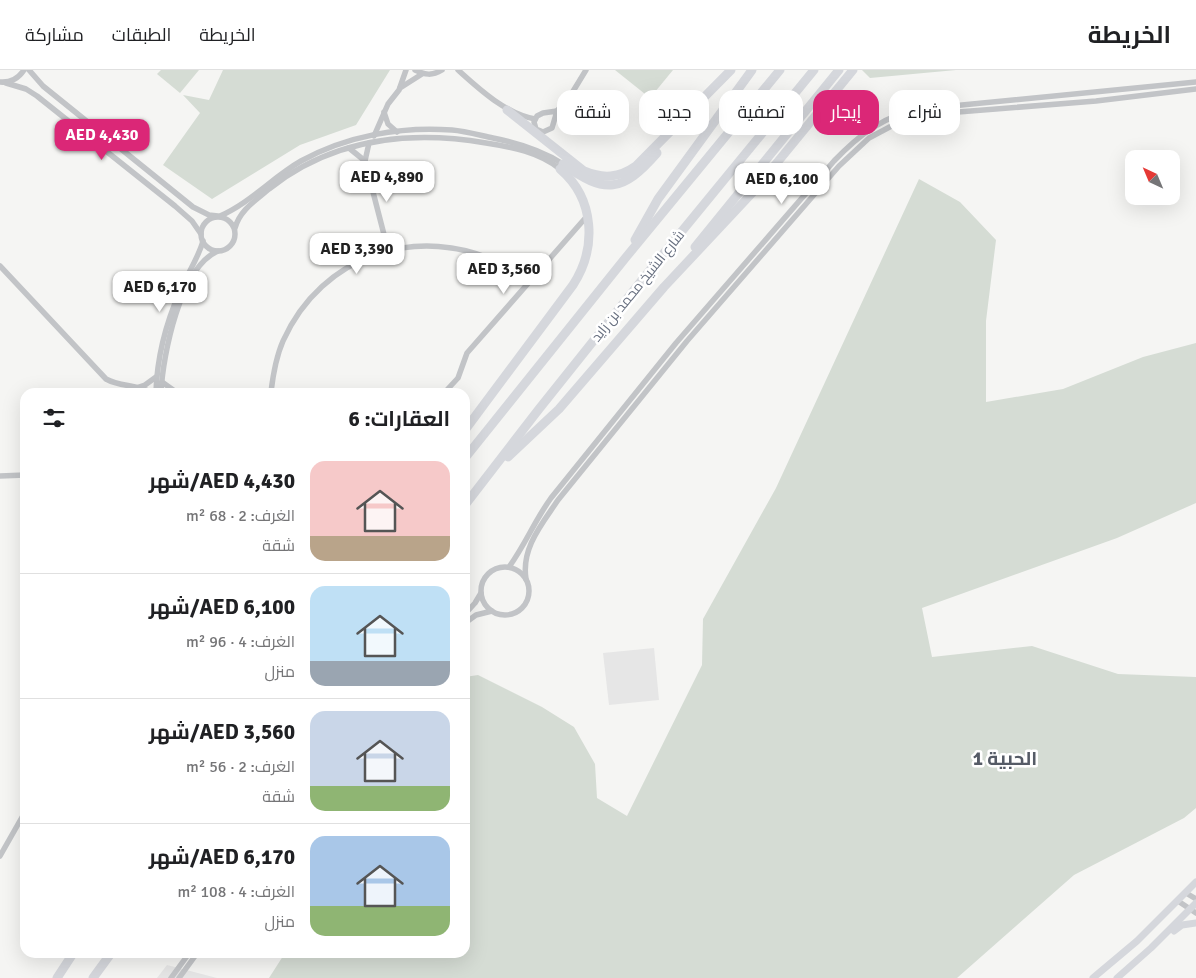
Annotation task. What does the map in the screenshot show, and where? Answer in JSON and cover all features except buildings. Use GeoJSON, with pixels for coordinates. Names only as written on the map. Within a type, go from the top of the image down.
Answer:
{"type":"FeatureCollection","features":[{"type":"Feature","properties":{"kind":"highway"},"geometry":{"type":"LineString","coordinates":[[709,93],[731,70]]}},
{"type":"Feature","properties":{"kind":"highway"},"geometry":{"type":"LineString","coordinates":[[627,256],[658,199],[752,70]]}},
{"type":"Feature","properties":{"kind":"highway","name":"شارع الشيخ محمد بن زايد"},"geometry":{"type":"LineString","coordinates":[[470,452],[627,256],[780,70]]}},
{"type":"Feature","properties":{"kind":"highway","name":"شارع الشيخ محمد بن زايد"},"geometry":{"type":"LineString","coordinates":[[470,499],[646,275],[814,70]]}},
{"type":"Feature","properties":{"kind":"highway"},"geometry":{"type":"LineString","coordinates":[[664,286],[839,70]]}},
{"type":"Feature","properties":{"kind":"highway"},"geometry":{"type":"LineString","coordinates":[[837,90],[853,70]]}},
{"type":"Feature","properties":{"kind":"highway"},"geometry":{"type":"LineString","coordinates":[[841,90],[859,70]]}},
{"type":"Feature","properties":{"kind":"highway"},"geometry":{"type":"LineString","coordinates":[[507,110],[576,166],[601,176],[620,175],[636,166],[667,135]]}},
{"type":"Feature","properties":{"kind":"highway"},"geometry":{"type":"LineString","coordinates":[[493,470],[555,413],[664,286],[761,182],[813,120]]}},
{"type":"Feature","properties":{"kind":"highway"},"geometry":{"type":"LineString","coordinates":[[562,166],[592,182],[614,184],[628,180],[645,167],[671,135]]}},
{"type":"Feature","properties":{"kind":"highway"},"geometry":{"type":"LineString","coordinates":[[470,423],[579,276],[589,247],[590,227],[588,215],[578,190],[562,166]]}},
{"type":"Feature","properties":{"kind":"highway"},"geometry":{"type":"LineString","coordinates":[[57,978],[70,958]]}},
{"type":"Feature","properties":{"kind":"highway"},"geometry":{"type":"LineString","coordinates":[[93,978],[108,958]]}},
{"type":"Feature","properties":{"kind":"main road"},"geometry":{"type":"LineString","coordinates":[[1093,978],[1120,957],[1196,882]]}},
{"type":"Feature","properties":{"kind":"main road"},"geometry":{"type":"LineString","coordinates":[[1117,978],[1193,911],[1196,901]]}},
{"type":"Feature","properties":{"kind":"main road"},"geometry":{"type":"LineString","coordinates":[[1165,935],[1182,925],[1196,923]]}},
{"type":"Feature","properties":{"kind":"street"},"geometry":{"type":"LineString","coordinates":[[3,82],[19,77],[24,70]]}},
{"type":"Feature","properties":{"kind":"street"},"geometry":{"type":"LineString","coordinates":[[29,70],[43,86],[193,207],[209,215],[229,220],[235,228]]}},
{"type":"Feature","properties":{"kind":"street"},"geometry":{"type":"LineString","coordinates":[[374,136],[384,112],[399,90],[406,70]]}},
{"type":"Feature","properties":{"kind":"street"},"geometry":{"type":"LineString","coordinates":[[415,70],[422,74],[436,74],[442,70]]}},
{"type":"Feature","properties":{"kind":"street"},"geometry":{"type":"LineString","coordinates":[[458,70],[507,110],[521,116],[535,118]]}},
{"type":"Feature","properties":{"kind":"street"},"geometry":{"type":"LineString","coordinates":[[574,90],[586,70]]}},
{"type":"Feature","properties":{"kind":"street"},"geometry":{"type":"LineString","coordinates":[[399,90],[422,74]]}},
{"type":"Feature","properties":{"kind":"street"},"geometry":{"type":"LineString","coordinates":[[3,82],[26,89],[37,96],[175,206],[192,221],[209,248],[218,251]]}},
{"type":"Feature","properties":{"kind":"street"},"geometry":{"type":"LineString","coordinates":[[509,567],[523,547],[551,498],[656,368],[834,161],[865,132],[888,118],[912,111],[1196,82]]}},
{"type":"Feature","properties":{"kind":"street"},"geometry":{"type":"LineString","coordinates":[[481,593],[483,600],[492,611],[504,615],[517,612],[522,608],[529,596],[524,565],[532,541],[541,524],[558,500],[688,340],[839,166],[860,145],[876,133],[891,125],[923,116],[1096,101],[1196,89]]}},
{"type":"Feature","properties":{"kind":"street"},"geometry":{"type":"LineString","coordinates":[[1095,92],[1096,101]]}},
{"type":"Feature","properties":{"kind":"street"},"geometry":{"type":"LineString","coordinates":[[557,111],[554,125],[546,132],[536,129],[535,118],[540,114],[557,111]]}},
{"type":"Feature","properties":{"kind":"street"},"geometry":{"type":"LineString","coordinates":[[384,112],[388,124],[397,132]]}},
{"type":"Feature","properties":{"kind":"street"},"geometry":{"type":"LineString","coordinates":[[201,234],[206,222],[239,207],[276,177],[317,153],[346,142],[374,136],[425,129],[454,130],[528,146],[562,166]]}},
{"type":"Feature","properties":{"kind":"street"},"geometry":{"type":"LineString","coordinates":[[162,388],[168,342],[180,304],[199,265],[208,256],[232,245],[239,217],[246,208],[276,184],[330,155],[349,148],[400,138],[425,136],[471,140],[518,149],[562,166]]}},
{"type":"Feature","properties":{"kind":"street"},"geometry":{"type":"LineString","coordinates":[[369,143],[365,161],[388,250]]}},
{"type":"Feature","properties":{"kind":"street"},"geometry":{"type":"LineString","coordinates":[[349,148],[365,161]]}},
{"type":"Feature","properties":{"kind":"street"},"geometry":{"type":"LineString","coordinates":[[449,388],[458,378],[468,353],[588,215]]}},
{"type":"Feature","properties":{"kind":"street"},"geometry":{"type":"LineString","coordinates":[[156,388],[156,377],[165,332],[172,310],[197,259],[203,241]]}},
{"type":"Feature","properties":{"kind":"street"},"geometry":{"type":"LineString","coordinates":[[272,388],[274,369],[283,341],[296,316],[308,301],[336,275],[361,260],[388,250],[430,245],[471,251],[502,264]]}},
{"type":"Feature","properties":{"kind":"street"},"geometry":{"type":"LineString","coordinates":[[0,266],[106,379],[113,384],[139,387],[146,385],[156,377]]}},
{"type":"Feature","properties":{"kind":"street"},"geometry":{"type":"LineString","coordinates":[[162,382],[170,388]]}},
{"type":"Feature","properties":{"kind":"street"},"geometry":{"type":"LineString","coordinates":[[0,476],[20,474]]}},
{"type":"Feature","properties":{"kind":"street"},"geometry":{"type":"LineString","coordinates":[[470,609],[476,603],[489,573],[502,567],[509,567],[520,572],[526,578]]}},
{"type":"Feature","properties":{"kind":"street"},"geometry":{"type":"LineString","coordinates":[[470,619],[476,615],[492,611]]}},
{"type":"Feature","properties":{"kind":"street"},"geometry":{"type":"LineString","coordinates":[[0,856],[20,821]]}},
{"type":"Feature","properties":{"kind":"street"},"geometry":{"type":"LineString","coordinates":[[1186,893],[1196,901]]}},
{"type":"Feature","properties":{"kind":"street"},"geometry":{"type":"LineString","coordinates":[[1178,901],[1193,911]]}},
{"type":"Feature","properties":{"kind":"street"},"geometry":{"type":"LineString","coordinates":[[171,978],[186,958]]}},
{"type":"Feature","properties":{"kind":"street"},"geometry":{"type":"LineString","coordinates":[[179,978],[194,958]]}},
{"type":"Feature","properties":{"kind":"shaded area"},"geometry":{"type":"Polygon","coordinates":[[[161,70],[199,70],[180,93],[157,74],[161,70]]]}},
{"type":"Feature","properties":{"kind":"shaded area"},"geometry":{"type":"Polygon","coordinates":[[[223,70],[390,70],[356,125],[300,145],[212,199],[163,165],[200,113],[183,95],[209,100],[223,70]]]}},
{"type":"Feature","properties":{"kind":"shaded area"},"geometry":{"type":"Polygon","coordinates":[[[615,70],[673,70],[657,90],[640,90],[615,70]]]}},
{"type":"Feature","properties":{"kind":"shaded area"},"geometry":{"type":"Polygon","coordinates":[[[862,70],[956,70],[870,78],[862,70]]]}},
{"type":"Feature","properties":{"kind":"shaded area"},"geometry":{"type":"Polygon","coordinates":[[[919,179],[960,202],[996,240],[986,321],[986,402],[1063,389],[1143,357],[1196,343],[1196,503],[1117,538],[922,608],[932,657],[1032,646],[1118,674],[1196,677],[1196,808],[1184,818],[1074,875],[957,978],[269,978],[282,958],[470,958],[470,676],[478,675],[542,707],[574,727],[595,764],[597,798],[627,816],[702,665],[703,619],[776,488],[919,179]]]}},
{"type":"Feature","properties":{"kind":"shaded area"},"geometry":{"type":"Polygon","coordinates":[[[654,648],[659,700],[609,705],[603,653],[654,648]]]}},
{"type":"Feature","properties":{"kind":"shaded area"},"geometry":{"type":"Polygon","coordinates":[[[167,965],[217,978],[157,978],[167,965]]]}},
{"type":"Feature","properties":{"kind":"district","name":"الحبية 1"},"geometry":{"type":"Point","coordinates":[1005,759]}}]}
